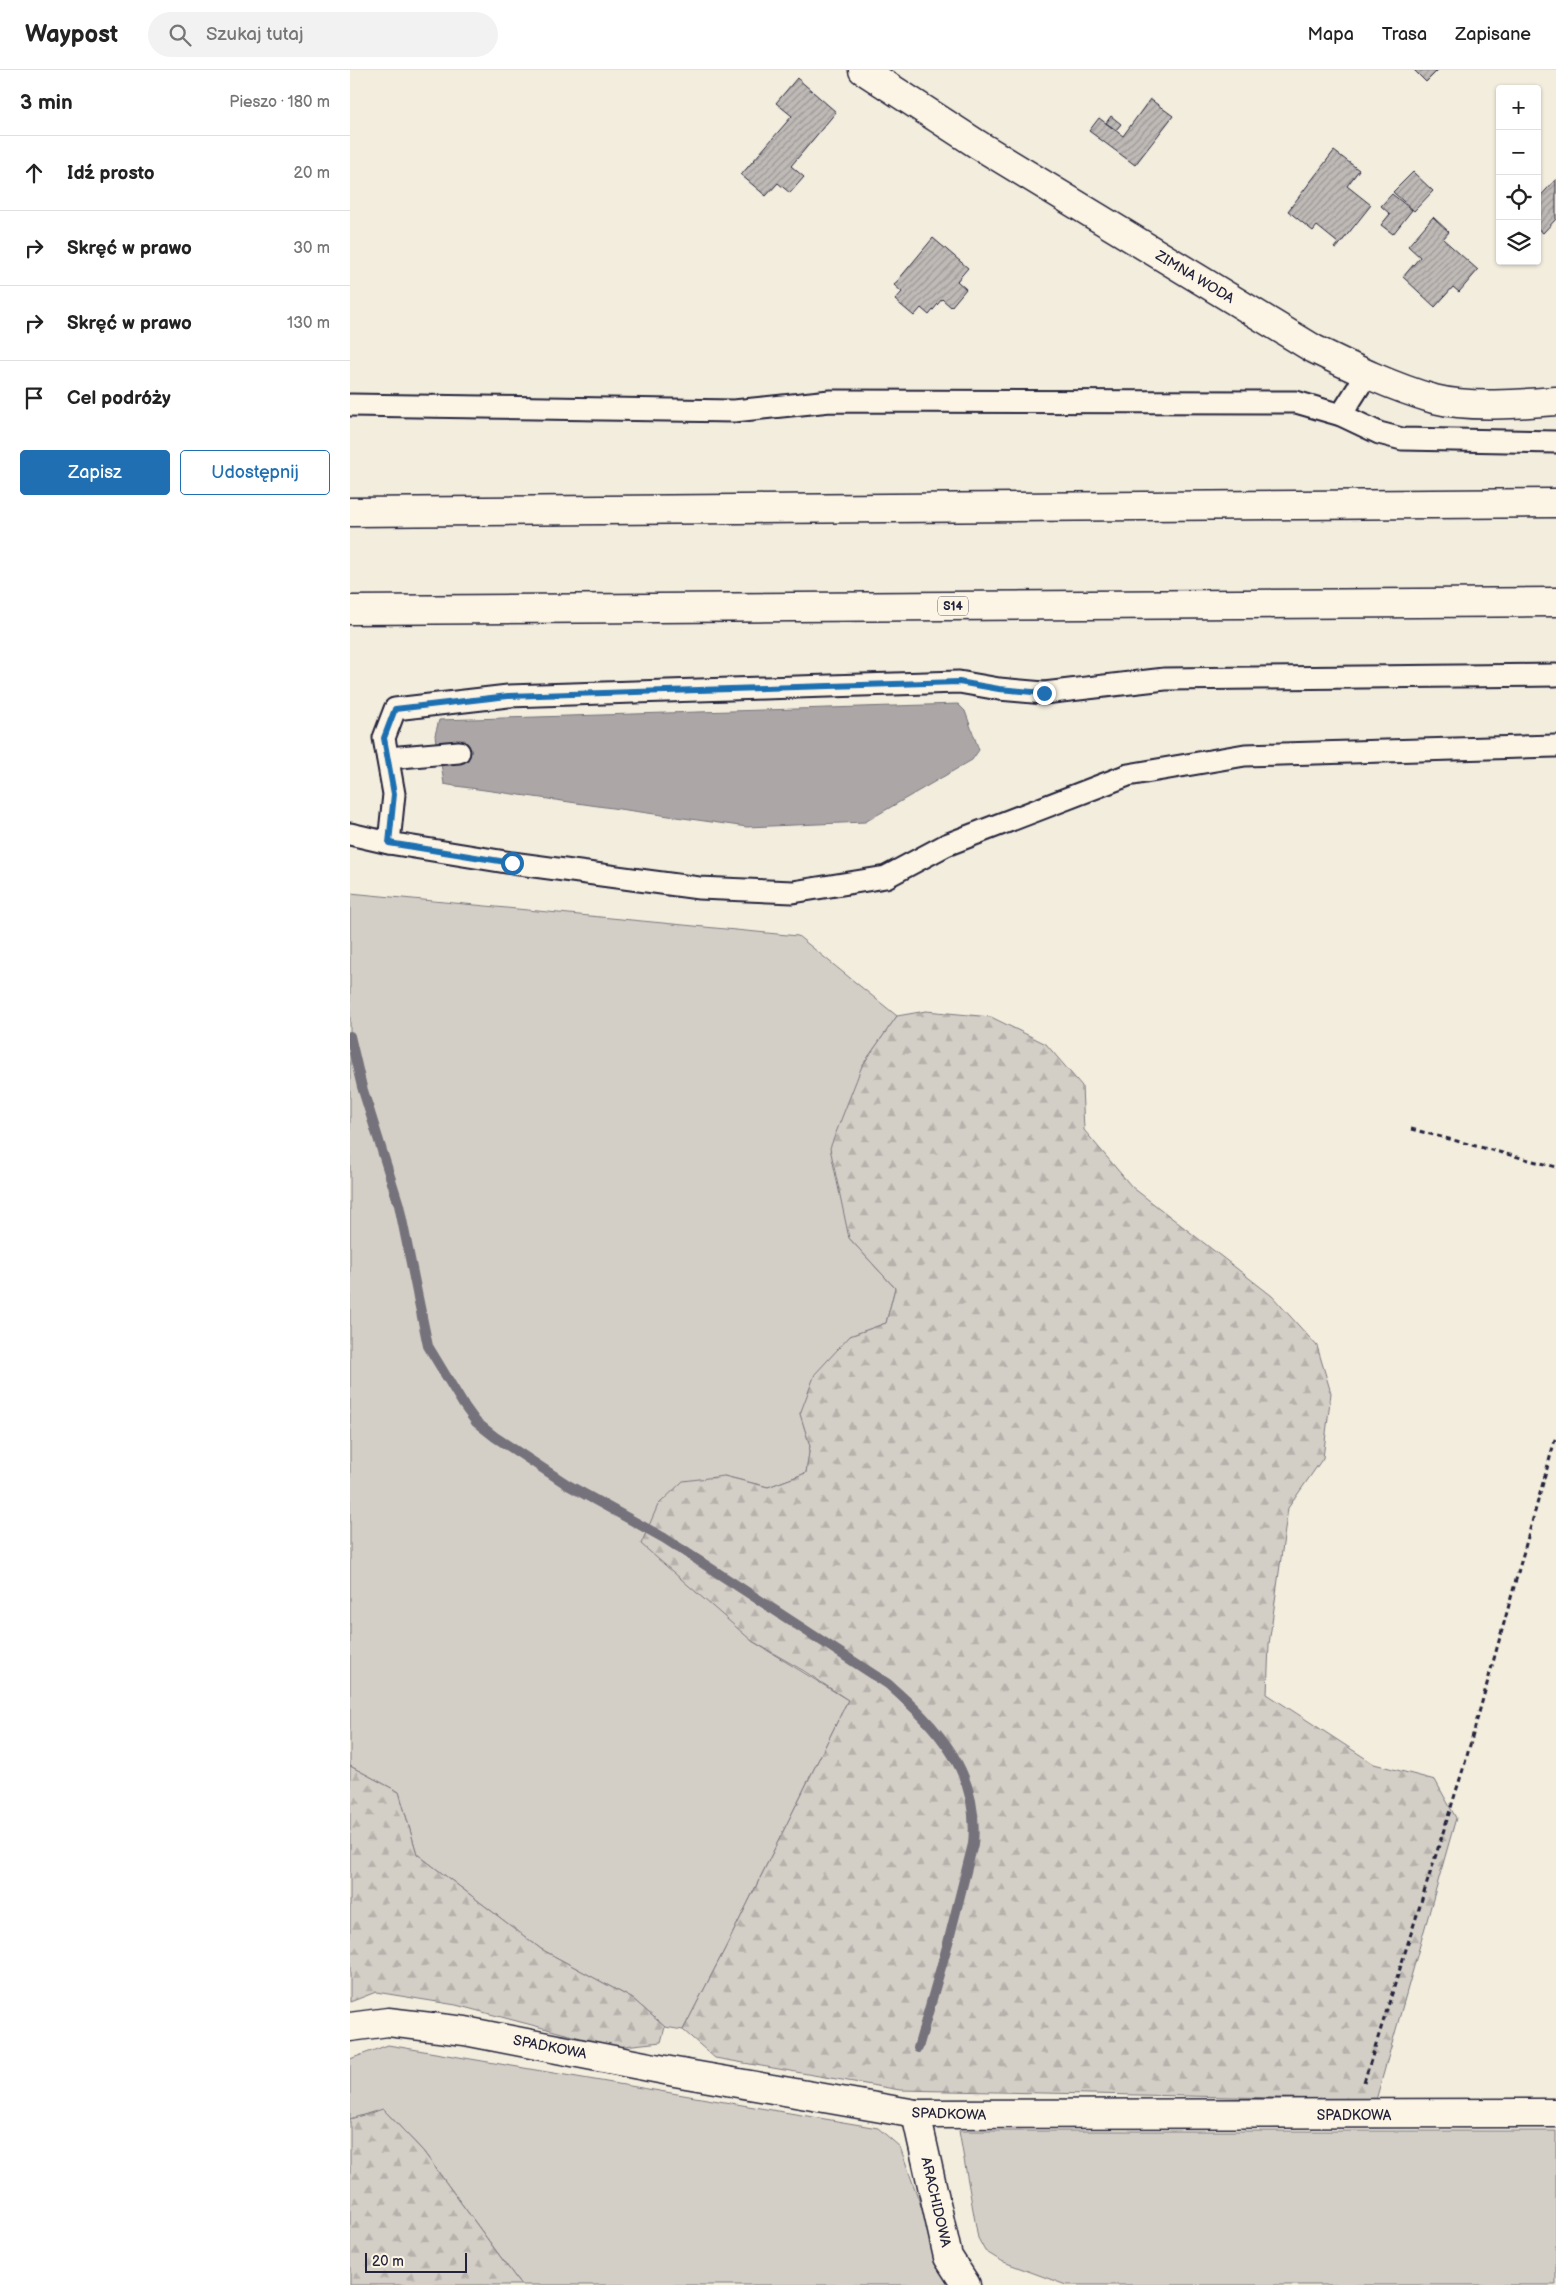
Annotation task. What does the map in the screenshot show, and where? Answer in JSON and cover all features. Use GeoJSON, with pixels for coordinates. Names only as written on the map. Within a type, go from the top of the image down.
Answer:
{"type":"FeatureCollection","features":[{"type":"Feature","properties":{"kind":"main road","name":"ZIMNA WODA"},"geometry":{"type":"LineString","coordinates":[[863,70],[977,144],[1306,344],[1367,374],[1436,399],[1504,404],[1556,400]]}},
{"type":"Feature","properties":{"kind":"main road"},"geometry":{"type":"LineString","coordinates":[[350,512],[1556,503]]}},
{"type":"Feature","properties":{"kind":"main road","name":"S14"},"geometry":{"type":"LineString","coordinates":[[350,610],[1556,602]]}},
{"type":"Feature","properties":{"kind":"main road","name":"SPADKOWA"},"geometry":{"type":"LineString","coordinates":[[350,2027],[388,2022],[465,2031],[675,2072],[916,2114],[1556,2113]]}},
{"type":"Feature","properties":{"kind":"main road","name":"ARACHIDOWA"},"geometry":{"type":"LineString","coordinates":[[916,2114],[948,2256],[966,2285]]}},
{"type":"Feature","properties":{"kind":"lane"},"geometry":{"type":"LineString","coordinates":[[1341,415],[1367,374]]}},
{"type":"Feature","properties":{"kind":"lane"},"geometry":{"type":"LineString","coordinates":[[350,405],[734,411],[830,401],[1296,402],[1341,415],[1379,433],[1402,439],[1556,442]]}},
{"type":"Feature","properties":{"kind":"lane"},"geometry":{"type":"LineString","coordinates":[[389,843],[394,794],[384,738],[395,709],[508,696],[959,682],[999,689],[1044,693],[1165,679],[1556,675]]}},
{"type":"Feature","properties":{"kind":"lane"},"geometry":{"type":"LineString","coordinates":[[350,834],[389,843],[512,863],[699,888],[793,892],[886,877],[946,845],[1128,775],[1246,755],[1556,746]]}},
{"type":"Feature","properties":{"kind":"lane"},"geometry":{"type":"LineString","coordinates":[[388,758],[459,752]]}},
{"type":"Feature","properties":{"kind":"path"},"geometry":{"type":"LineString","coordinates":[[1411,1129],[1556,1167]]}},
{"type":"Feature","properties":{"kind":"path"},"geometry":{"type":"LineString","coordinates":[[1353,2114],[1465,1762],[1556,1436]]}},
{"type":"Feature","properties":{"kind":"green space"},"geometry":{"type":"Polygon","coordinates":[[[350,893],[798,936],[897,1016],[862,1066],[849,1238],[895,1288],[886,1323],[850,1336],[800,1413],[810,1446],[806,1473],[768,1487],[724,1476],[752,1641],[848,1700],[683,2030],[665,2027],[633,1999],[541,1949],[417,1854],[399,1792],[350,1766],[350,893]]]}},
{"type":"Feature","properties":{"kind":"green space"},"geometry":{"type":"Polygon","coordinates":[[[926,1011],[991,1017],[1046,1044],[1082,1086],[1084,1130],[1132,1187],[1272,1296],[1317,1346],[1331,1393],[1323,1458],[1288,1508],[1269,1644],[1267,1694],[1374,1764],[1435,1780],[1456,1818],[1376,2100],[900,2090],[715,2058],[683,2030],[848,1700],[804,1671],[752,1641],[641,1544],[658,1505],[683,1481],[724,1476],[768,1487],[806,1473],[810,1446],[800,1414],[815,1374],[850,1336],[886,1323],[895,1288],[849,1238],[830,1148],[862,1066],[897,1016],[926,1011]]]}},
{"type":"Feature","properties":{"kind":"green space"},"geometry":{"type":"Polygon","coordinates":[[[350,1766],[399,1792],[417,1854],[541,1949],[633,1999],[665,2027],[661,2042],[615,2047],[456,2005],[376,1992],[350,2002],[350,1766]]]}},
{"type":"Feature","properties":{"kind":"green space"},"geometry":{"type":"Polygon","coordinates":[[[388,2045],[878,2128],[900,2147],[949,2285],[521,2285],[423,2151],[384,2110],[350,2119],[350,2059],[388,2045]]]}},
{"type":"Feature","properties":{"kind":"green space"},"geometry":{"type":"Polygon","coordinates":[[[383,2109],[423,2151],[521,2285],[350,2285],[350,2119],[383,2109]]]}},
{"type":"Feature","properties":{"kind":"green space"},"geometry":{"type":"Polygon","coordinates":[[[959,2131],[1556,2131],[1556,2285],[1066,2285],[1001,2261],[985,2251],[978,2238],[959,2131]]]}},
{"type":"Feature","properties":{"kind":"shaded area"},"geometry":{"type":"Polygon","coordinates":[[[958,704],[965,711],[979,750],[972,760],[865,822],[747,827],[444,784],[441,763],[467,759],[465,740],[436,743],[435,735],[439,720],[958,704]]]}},
{"type":"Feature","properties":{"kind":"building"},"geometry":{"type":"Polygon","coordinates":[[[1414,70],[1438,70],[1426,82],[1414,70]]]}},
{"type":"Feature","properties":{"kind":"building"},"geometry":{"type":"Polygon","coordinates":[[[797,78],[836,112],[791,166],[804,177],[790,193],[778,183],[766,196],[741,175],[792,116],[776,103],[797,78]]]}},
{"type":"Feature","properties":{"kind":"building"},"geometry":{"type":"Polygon","coordinates":[[[1150,99],[1173,116],[1135,165],[1089,131],[1099,118],[1123,136],[1150,99]]]}},
{"type":"Feature","properties":{"kind":"building"},"geometry":{"type":"Polygon","coordinates":[[[1111,116],[1121,124],[1116,130],[1106,123],[1111,116]]]}},
{"type":"Feature","properties":{"kind":"building"},"geometry":{"type":"Polygon","coordinates":[[[1334,151],[1359,170],[1347,186],[1371,205],[1336,249],[1334,248],[1338,243],[1317,226],[1313,231],[1288,211],[1334,151]]]}},
{"type":"Feature","properties":{"kind":"building"},"geometry":{"type":"Polygon","coordinates":[[[1413,172],[1433,191],[1414,211],[1393,192],[1413,172]]]}},
{"type":"Feature","properties":{"kind":"building"},"geometry":{"type":"Polygon","coordinates":[[[1556,179],[1556,219],[1543,233],[1541,231],[1541,196],[1556,179]]]}},
{"type":"Feature","properties":{"kind":"building"},"geometry":{"type":"Polygon","coordinates":[[[1392,194],[1412,210],[1393,234],[1381,225],[1390,214],[1381,206],[1392,194]]]}},
{"type":"Feature","properties":{"kind":"building"},"geometry":{"type":"Polygon","coordinates":[[[1433,217],[1449,232],[1443,239],[1478,270],[1459,292],[1453,287],[1435,307],[1403,277],[1420,257],[1408,246],[1433,217]]]}},
{"type":"Feature","properties":{"kind":"building"},"geometry":{"type":"Polygon","coordinates":[[[933,238],[968,268],[957,281],[966,289],[951,307],[942,299],[929,315],[921,308],[914,316],[895,300],[902,292],[894,285],[933,238]]]}},
{"type":"Feature","properties":{"kind":"waterway"},"geometry":{"type":"LineString","coordinates":[[350,1036],[362,1087],[399,1205],[428,1346],[476,1422],[495,1437],[568,1485],[664,1538],[888,1684],[923,1717],[952,1754],[962,1773],[970,1795],[973,1818],[973,1844],[948,1943],[918,2048]]}},
{"type":"Feature","properties":{"kind":"route"},"geometry":{"type":"LineString","coordinates":[[512,863],[389,843],[394,794],[384,738],[395,709],[508,696],[959,682],[999,689],[1044,693]]}}]}
